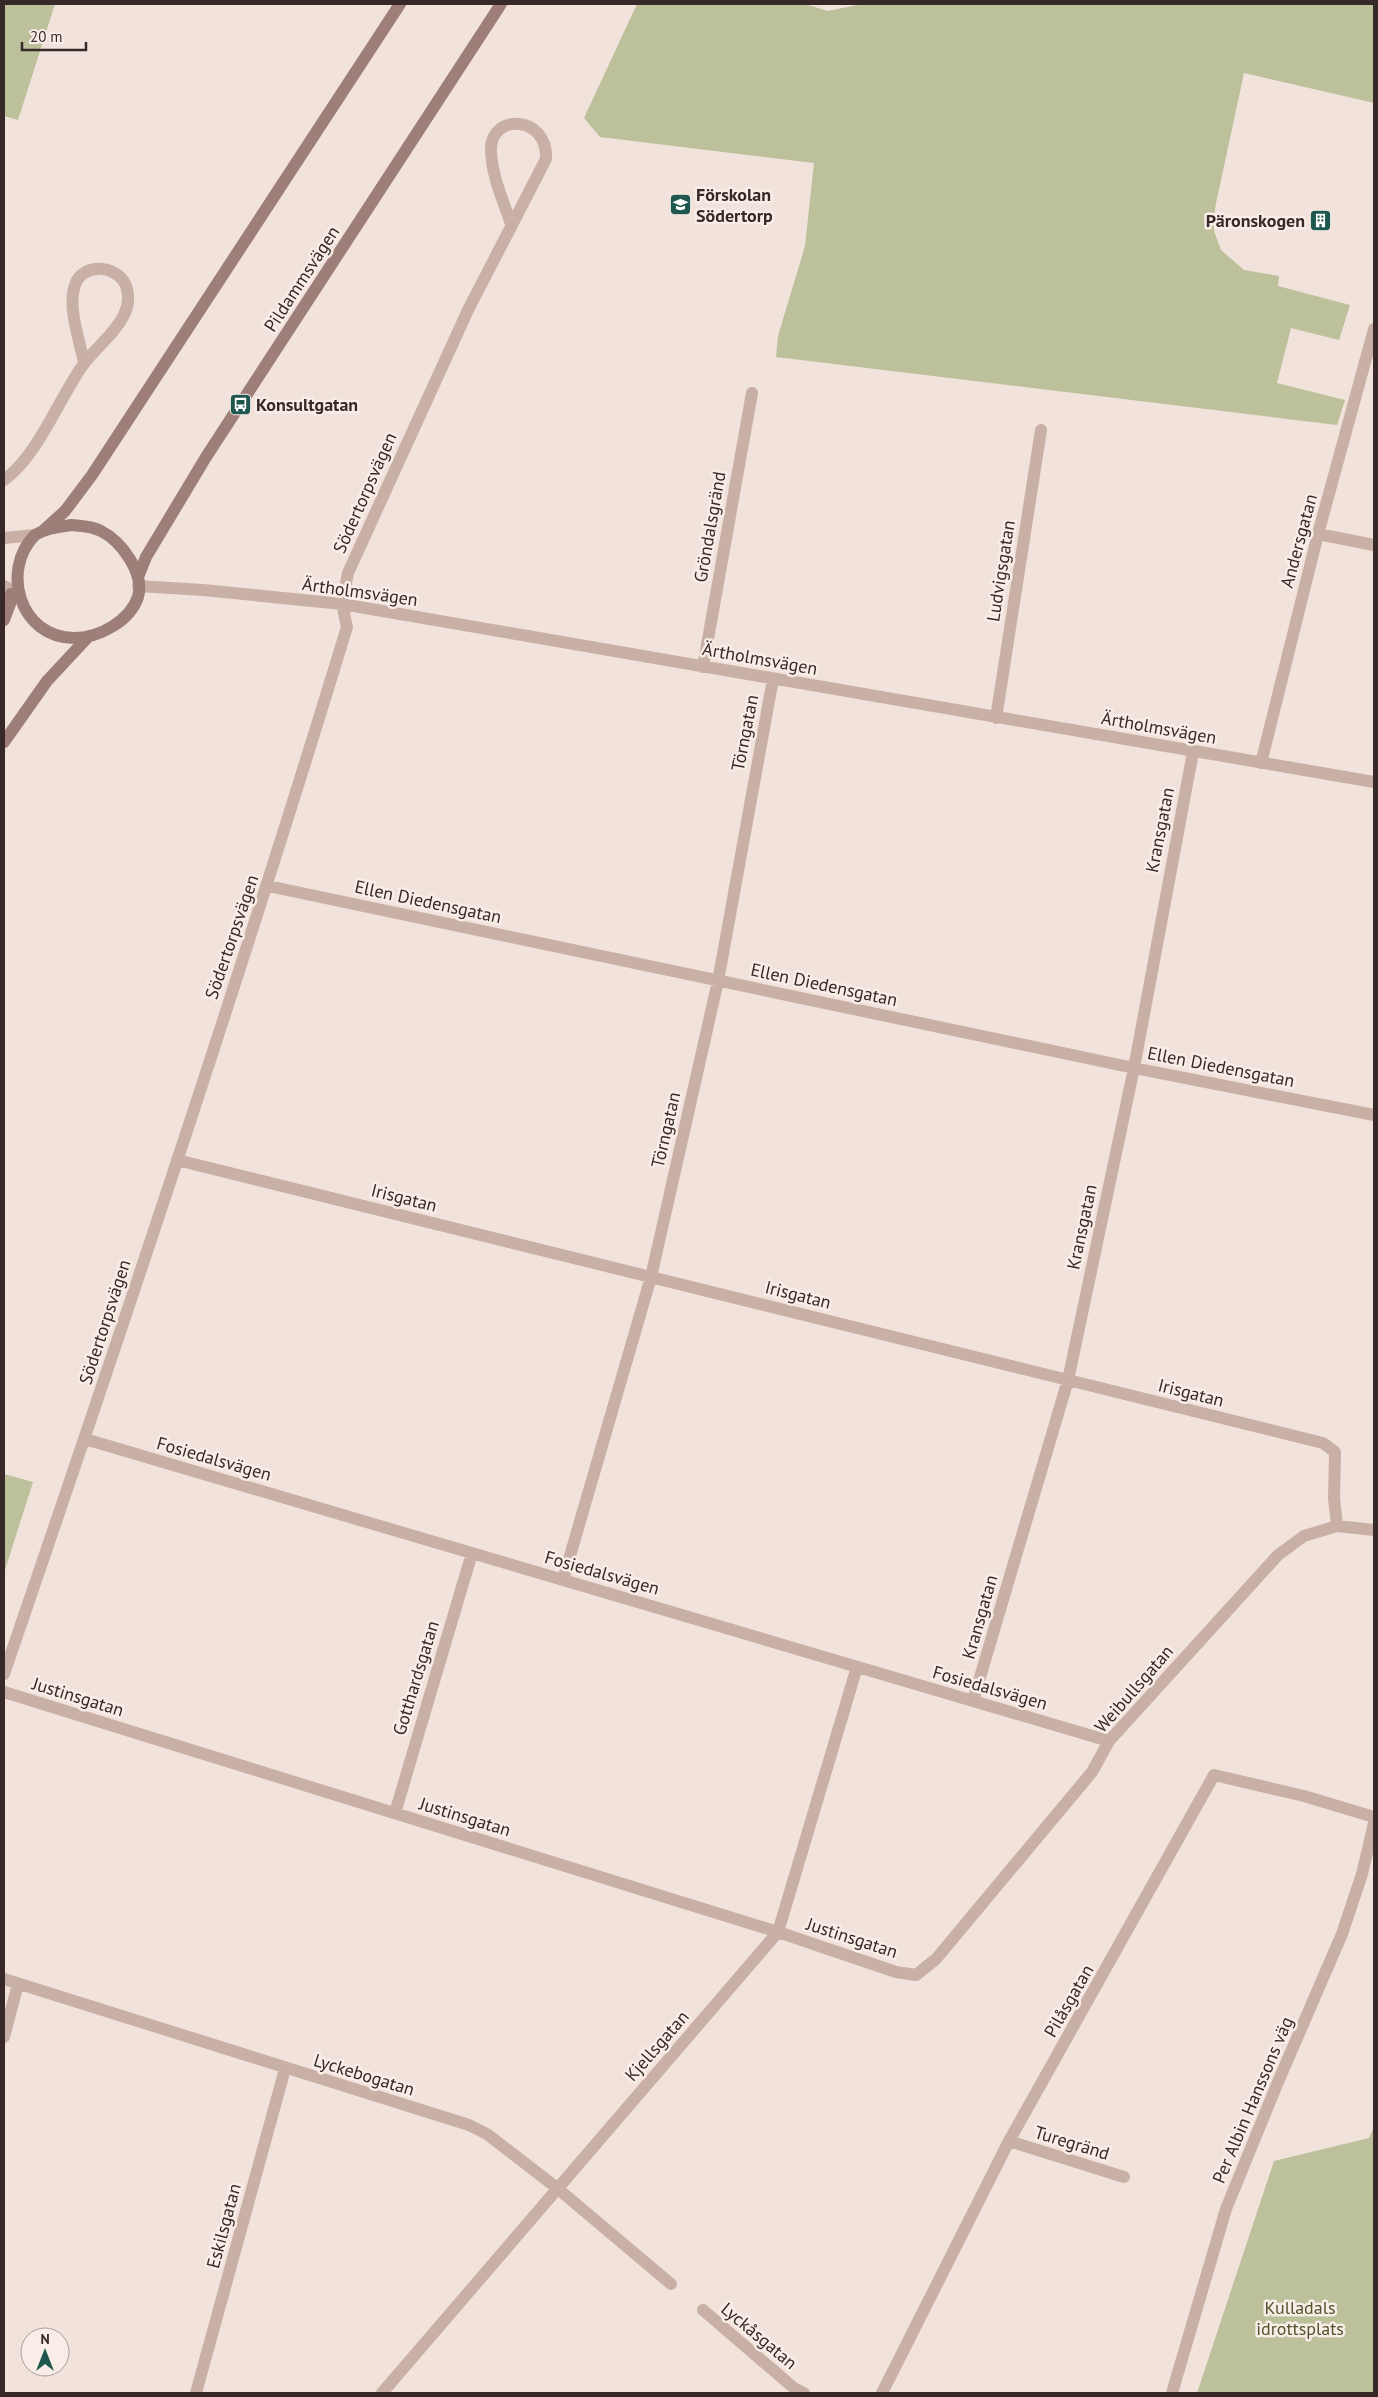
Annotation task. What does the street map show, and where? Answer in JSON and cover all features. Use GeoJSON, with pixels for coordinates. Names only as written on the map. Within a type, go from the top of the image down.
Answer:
{"type":"FeatureCollection","features":[{"type":"Feature","properties":{"kind":"main road"},"geometry":{"type":"LineString","coordinates":[[4,620],[10,604],[8,589],[15,558],[23,546],[65,511],[92,475],[400,4]]}},
{"type":"Feature","properties":{"kind":"main road","name":"Pildammsvägen"},"geometry":{"type":"LineString","coordinates":[[138,582],[146,557],[206,457],[501,4]]}},
{"type":"Feature","properties":{"kind":"main road"},"geometry":{"type":"LineString","coordinates":[[8,589],[19,608],[49,633],[74,638],[88,637],[109,629],[127,614],[138,596],[138,582],[125,553],[108,535],[87,526],[72,525],[40,533]]}},
{"type":"Feature","properties":{"kind":"main road"},"geometry":{"type":"LineString","coordinates":[[4,742],[47,681],[88,637]]}},
{"type":"Feature","properties":{"kind":"street","name":"Södertorpsvägen"},"geometry":{"type":"LineString","coordinates":[[4,1674],[85,1439],[268,886],[347,627],[342,604],[348,573],[373,514],[468,310],[546,158],[547,146],[538,132],[527,125],[513,124],[502,128],[494,135],[491,148],[494,172],[511,224]]}},
{"type":"Feature","properties":{"kind":"street"},"geometry":{"type":"LineString","coordinates":[[4,480],[26,458],[84,363],[114,331],[125,312],[128,299],[126,287],[120,276],[109,270],[97,268],[85,273],[75,283],[72,298],[84,363]]}},
{"type":"Feature","properties":{"kind":"street","name":"Andersgatan"},"geometry":{"type":"LineString","coordinates":[[1261,763],[1318,534],[1374,328]]}},
{"type":"Feature","properties":{"kind":"street","name":"Gröndalsgränd"},"geometry":{"type":"LineString","coordinates":[[702,667],[752,393]]}},
{"type":"Feature","properties":{"kind":"street","name":"Ludvigsgatan"},"geometry":{"type":"LineString","coordinates":[[996,718],[1041,430]]}},
{"type":"Feature","properties":{"kind":"street"},"geometry":{"type":"LineString","coordinates":[[4,538],[40,533]]}},
{"type":"Feature","properties":{"kind":"street"},"geometry":{"type":"LineString","coordinates":[[1318,534],[1374,545]]}},
{"type":"Feature","properties":{"kind":"street","name":"Ärtholmsvägen"},"geometry":{"type":"LineString","coordinates":[[138,582],[342,604],[1374,782]]}},
{"type":"Feature","properties":{"kind":"street","name":"Törngatan"},"geometry":{"type":"LineString","coordinates":[[564,1580],[651,1277],[718,981],[773,679]]}},
{"type":"Feature","properties":{"kind":"street","name":"Kransgatan"},"geometry":{"type":"LineString","coordinates":[[973,1701],[1068,1380],[1134,1068],[1193,752]]}},
{"type":"Feature","properties":{"kind":"street","name":"Ellen Diedensgatan"},"geometry":{"type":"LineString","coordinates":[[268,886],[1134,1068],[1374,1115]]}},
{"type":"Feature","properties":{"kind":"street","name":"Irisgatan"},"geometry":{"type":"LineString","coordinates":[[177,1160],[1323,1443],[1335,1452],[1334,1498],[1337,1526]]}},
{"type":"Feature","properties":{"kind":"street","name":"Fosiedalsvägen"},"geometry":{"type":"LineString","coordinates":[[85,1439],[1109,1741]]}},
{"type":"Feature","properties":{"kind":"street","name":"Weibullsgatan"},"geometry":{"type":"LineString","coordinates":[[916,1975],[936,1959],[1092,1772],[1109,1741],[1278,1555],[1304,1536],[1337,1526],[1374,1530]]}},
{"type":"Feature","properties":{"kind":"street","name":"Gotthardsgatan"},"geometry":{"type":"LineString","coordinates":[[395,1813],[472,1553]]}},
{"type":"Feature","properties":{"kind":"street","name":"Kjellsgatan"},"geometry":{"type":"LineString","coordinates":[[382,2393],[778,1932],[857,1667]]}},
{"type":"Feature","properties":{"kind":"street","name":"Justinsgatan"},"geometry":{"type":"LineString","coordinates":[[4,1692],[778,1932],[896,1972],[916,1975]]}},
{"type":"Feature","properties":{"kind":"street","name":"Pilåsgatan"},"geometry":{"type":"LineString","coordinates":[[882,2393],[1009,2142],[1214,1775],[1304,1796],[1374,1817]]}},
{"type":"Feature","properties":{"kind":"street","name":"Per Albin Hanssons väg"},"geometry":{"type":"LineString","coordinates":[[1172,2393],[1226,2208],[1342,1934],[1362,1874],[1374,1823]]}},
{"type":"Feature","properties":{"kind":"street","name":"Lyckebogatan"},"geometry":{"type":"LineString","coordinates":[[4,1979],[285,2069],[469,2125],[487,2134],[557,2188],[671,2284]]}},
{"type":"Feature","properties":{"kind":"street"},"geometry":{"type":"LineString","coordinates":[[4,2037],[18,1984]]}},
{"type":"Feature","properties":{"kind":"street","name":"Eskilsgatan"},"geometry":{"type":"LineString","coordinates":[[196,2393],[285,2069]]}},
{"type":"Feature","properties":{"kind":"street","name":"Turegränd"},"geometry":{"type":"LineString","coordinates":[[1009,2142],[1124,2177]]}},
{"type":"Feature","properties":{"kind":"street","name":"Lyckåsgatan"},"geometry":{"type":"LineString","coordinates":[[702,2310],[796,2391]]}},
{"type":"Feature","properties":{"kind":"green space"},"geometry":{"type":"Polygon","coordinates":[[[4,4],[55,4],[18,120],[4,116],[4,4]]]}},
{"type":"Feature","properties":{"kind":"green space"},"geometry":{"type":"Polygon","coordinates":[[[637,4],[805,4],[828,11],[862,4],[1374,4],[1374,103],[1244,73],[1215,208],[1214,231],[1221,250],[1244,270],[1279,276],[1278,286],[1350,305],[1339,340],[1291,328],[1277,383],[1345,400],[1337,425],[776,357],[778,336],[805,246],[814,163],[600,137],[584,118],[637,4]]]}},
{"type":"Feature","properties":{"kind":"green space"},"geometry":{"type":"Polygon","coordinates":[[[4,1474],[33,1482],[5,1570],[4,1570],[4,1474]]]}},
{"type":"Feature","properties":{"kind":"green space","name":"Kulladals idrottsplats"},"geometry":{"type":"Polygon","coordinates":[[[1374,2127],[1374,2393],[1197,2393],[1274,2161],[1369,2138],[1374,2127]]]}},
{"type":"Feature","properties":{"kind":"place","name":"Förskolan Södertorp"},"geometry":{"type":"Point","coordinates":[680,205]}},
{"type":"Feature","properties":{"kind":"place","name":"Päronskogen"},"geometry":{"type":"Point","coordinates":[1321,221]}},
{"type":"Feature","properties":{"kind":"place","name":"Konsultgatan"},"geometry":{"type":"Point","coordinates":[240,405]}}]}
